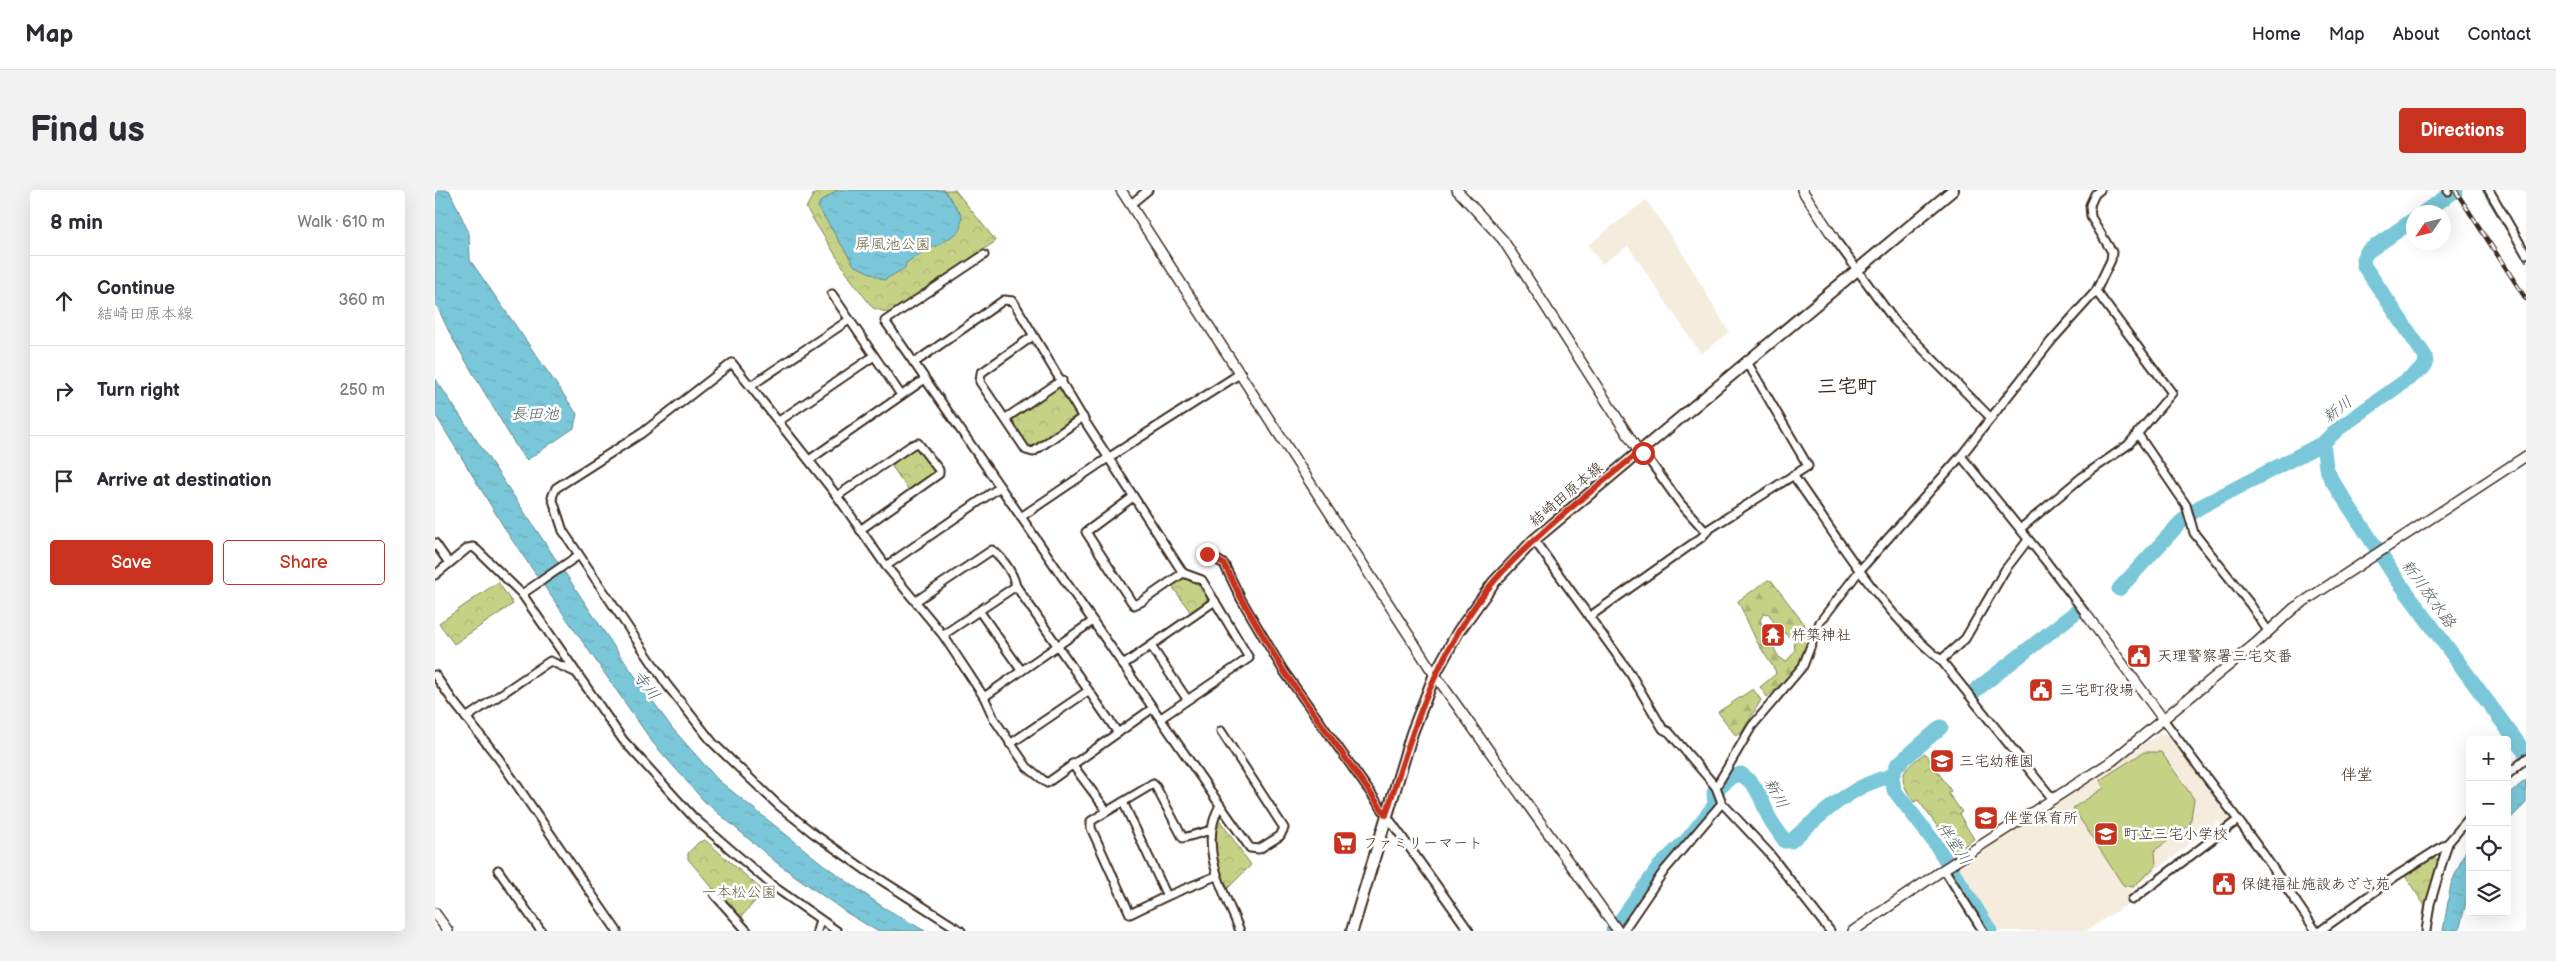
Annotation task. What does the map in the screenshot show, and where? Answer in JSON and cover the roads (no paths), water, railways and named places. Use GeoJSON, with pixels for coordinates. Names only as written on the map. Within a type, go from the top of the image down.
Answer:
{"type":"FeatureCollection","features":[{"type":"Feature","properties":{"kind":"main road","name":"結崎田原本線"},"geometry":{"type":"LineString","coordinates":[[1352,931],[1422,702],[1458,632],[1494,582],[1534,540],[1953,190]]}},
{"type":"Feature","properties":{"kind":"street"},"geometry":{"type":"LineString","coordinates":[[1121,190],[1435,674],[1616,929]]}},
{"type":"Feature","properties":{"kind":"street"},"geometry":{"type":"LineString","coordinates":[[1131,204],[1148,190]]}},
{"type":"Feature","properties":{"kind":"street"},"geometry":{"type":"LineString","coordinates":[[1457,190],[1503,240],[1639,452],[1643,453],[1680,503],[1706,532]]}},
{"type":"Feature","properties":{"kind":"street"},"geometry":{"type":"LineString","coordinates":[[1802,190],[1834,238],[1894,320],[1991,418]]}},
{"type":"Feature","properties":{"kind":"street"},"geometry":{"type":"LineString","coordinates":[[1716,787],[1752,726],[1803,666],[1819,622],[1860,570],[1961,456],[2052,340],[2096,291],[2111,260],[2111,252],[2091,216],[2090,205],[2095,194],[2100,190]]}},
{"type":"Feature","properties":{"kind":"street"},"geometry":{"type":"LineString","coordinates":[[2489,190],[2526,254]]}},
{"type":"Feature","properties":{"kind":"street"},"geometry":{"type":"LineString","coordinates":[[984,255],[885,320],[1250,848],[1259,849],[1280,836],[1284,828],[1221,731]]}},
{"type":"Feature","properties":{"kind":"street"},"geometry":{"type":"LineString","coordinates":[[2020,529],[2082,477],[2127,445],[2172,393],[2096,291]]}},
{"type":"Feature","properties":{"kind":"street"},"geometry":{"type":"LineString","coordinates":[[832,294],[901,395]]}},
{"type":"Feature","properties":{"kind":"street"},"geometry":{"type":"LineString","coordinates":[[913,362],[1004,300],[1013,302],[1108,458],[1183,573],[1202,580],[1249,658],[1161,718]]}},
{"type":"Feature","properties":{"kind":"street"},"geometry":{"type":"LineString","coordinates":[[752,385],[849,320]]}},
{"type":"Feature","properties":{"kind":"street"},"geometry":{"type":"LineString","coordinates":[[1033,336],[979,377],[1026,450],[1033,452],[1083,416]]}},
{"type":"Feature","properties":{"kind":"street"},"geometry":{"type":"LineString","coordinates":[[779,421],[874,356]]}},
{"type":"Feature","properties":{"kind":"street"},"geometry":{"type":"LineString","coordinates":[[1589,617],[1706,532],[1808,466],[1747,362]]}},
{"type":"Feature","properties":{"kind":"street"},"geometry":{"type":"LineString","coordinates":[[961,931],[864,870],[813,833],[778,805],[713,743],[667,685],[576,557],[563,531],[552,497],[556,488],[642,433],[733,363],[837,496],[886,566],[943,635],[984,697],[993,719],[1027,767],[1047,783],[1153,708]]}},
{"type":"Feature","properties":{"kind":"street"},"geometry":{"type":"LineString","coordinates":[[1021,517],[1108,458],[1241,373]]}},
{"type":"Feature","properties":{"kind":"street"},"geometry":{"type":"LineString","coordinates":[[809,460],[925,379]]}},
{"type":"Feature","properties":{"kind":"street"},"geometry":{"type":"LineString","coordinates":[[1006,418],[1062,380]]}},
{"type":"Feature","properties":{"kind":"street"},"geometry":{"type":"LineString","coordinates":[[2137,433],[2186,505],[2194,533],[2250,604],[2268,631]]}},
{"type":"Feature","properties":{"kind":"street"},"geometry":{"type":"LineString","coordinates":[[837,496],[918,443],[939,470],[936,478],[860,530]]}},
{"type":"Feature","properties":{"kind":"street"},"geometry":{"type":"LineString","coordinates":[[1961,456],[2079,603],[2318,931],[2448,843],[2466,822]]}},
{"type":"Feature","properties":{"kind":"street"},"geometry":{"type":"LineString","coordinates":[[1853,931],[1948,866],[2112,761],[2294,608],[2526,456]]}},
{"type":"Feature","properties":{"kind":"street"},"geometry":{"type":"LineString","coordinates":[[1793,476],[1811,504],[1877,594],[1929,651],[1941,660],[2052,798]]}},
{"type":"Feature","properties":{"kind":"street"},"geometry":{"type":"LineString","coordinates":[[886,566],[1000,487]]}},
{"type":"Feature","properties":{"kind":"street"},"geometry":{"type":"LineString","coordinates":[[1133,497],[1088,529],[1086,532],[1088,538],[1134,605],[1183,573]]}},
{"type":"Feature","properties":{"kind":"street"},"geometry":{"type":"LineString","coordinates":[[1534,540],[1630,673],[1663,729],[1669,732],[1716,787],[1722,803],[1768,852],[1830,931]]}},
{"type":"Feature","properties":{"kind":"street"},"geometry":{"type":"LineString","coordinates":[[1941,660],[1965,639],[2005,570],[2028,540]]}},
{"type":"Feature","properties":{"kind":"street"},"geometry":{"type":"LineString","coordinates":[[435,544],[449,564]]}},
{"type":"Feature","properties":{"kind":"street"},"geometry":{"type":"LineString","coordinates":[[435,575],[473,547],[524,593],[623,740],[694,818],[773,886],[837,931]]}},
{"type":"Feature","properties":{"kind":"street"},"geometry":{"type":"LineString","coordinates":[[916,601],[993,550],[1015,579],[1016,586],[1118,733]]}},
{"type":"Feature","properties":{"kind":"street"},"geometry":{"type":"LineString","coordinates":[[1207,554],[1224,564],[1241,598],[1283,670],[1469,931]]}},
{"type":"Feature","properties":{"kind":"street"},"geometry":{"type":"LineString","coordinates":[[524,593],[576,557]]}},
{"type":"Feature","properties":{"kind":"street"},"geometry":{"type":"LineString","coordinates":[[943,635],[980,612],[1016,586]]}},
{"type":"Feature","properties":{"kind":"street"},"geometry":{"type":"LineString","coordinates":[[1123,665],[1215,601]]}},
{"type":"Feature","properties":{"kind":"street"},"geometry":{"type":"LineString","coordinates":[[980,612],[1021,670]]}},
{"type":"Feature","properties":{"kind":"street"},"geometry":{"type":"LineString","coordinates":[[984,697],[1093,621]]}},
{"type":"Feature","properties":{"kind":"street"},"geometry":{"type":"LineString","coordinates":[[1151,646],[1187,699]]}},
{"type":"Feature","properties":{"kind":"street"},"geometry":{"type":"LineString","coordinates":[[466,718],[550,661],[577,673]]}},
{"type":"Feature","properties":{"kind":"street"},"geometry":{"type":"LineString","coordinates":[[435,675],[499,759],[617,931]]}},
{"type":"Feature","properties":{"kind":"street"},"geometry":{"type":"LineString","coordinates":[[435,691],[442,686]]}},
{"type":"Feature","properties":{"kind":"street"},"geometry":{"type":"LineString","coordinates":[[1011,744],[1089,691]]}},
{"type":"Feature","properties":{"kind":"street"},"geometry":{"type":"LineString","coordinates":[[2511,771],[2524,760]]}},
{"type":"Feature","properties":{"kind":"street"},"geometry":{"type":"LineString","coordinates":[[1073,764],[1107,810]]}},
{"type":"Feature","properties":{"kind":"street"},"geometry":{"type":"LineString","coordinates":[[1211,830],[1183,838],[1153,784],[1091,821],[1091,828],[1130,914],[1167,896],[1216,876]]}},
{"type":"Feature","properties":{"kind":"street"},"geometry":{"type":"LineString","coordinates":[[1123,802],[1167,896]]}},
{"type":"Feature","properties":{"kind":"street"},"geometry":{"type":"LineString","coordinates":[[1623,931],[1665,871],[1722,803]]}},
{"type":"Feature","properties":{"kind":"street"},"geometry":{"type":"LineString","coordinates":[[1220,805],[1211,830],[1211,852],[1216,876],[1240,931]]}},
{"type":"Feature","properties":{"kind":"street"},"geometry":{"type":"LineString","coordinates":[[2132,900],[2238,820]]}},
{"type":"Feature","properties":{"kind":"street"},"geometry":{"type":"LineString","coordinates":[[2426,931],[2430,904],[2448,843]]}},
{"type":"Feature","properties":{"kind":"street"},"geometry":{"type":"LineString","coordinates":[[1948,866],[1983,931]]}},
{"type":"Feature","properties":{"kind":"street"},"geometry":{"type":"LineString","coordinates":[[498,870],[541,931]]}},
{"type":"Feature","properties":{"kind":"street"},"geometry":{"type":"LineString","coordinates":[[714,894],[747,931]]}},
{"type":"Feature","properties":{"kind":"street"},"geometry":{"type":"LineString","coordinates":[[435,913],[448,931]]}},
{"type":"Feature","properties":{"kind":"street"},"geometry":{"type":"LineString","coordinates":[[817,931],[820,920]]}},
{"type":"Feature","properties":{"kind":"water","name":"長田池"},"geometry":{"type":"Polygon","coordinates":[[[435,190],[449,190],[469,233],[470,260],[577,414],[574,428],[527,460],[519,451],[451,336],[435,302],[435,190]]]}},
{"type":"Feature","properties":{"kind":"water"},"geometry":{"type":"Polygon","coordinates":[[[838,190],[944,190],[962,215],[960,231],[937,246],[929,248],[906,263],[905,268],[884,280],[854,265],[818,207],[820,202],[838,190]]]}},
{"type":"Feature","properties":{"kind":"water"},"geometry":{"type":"Polygon","coordinates":[[[435,378],[615,648],[672,728],[718,780],[824,865],[883,907],[925,931],[877,931],[847,913],[777,863],[704,801],[653,743],[510,537],[435,414],[435,378]]]}},
{"type":"Feature","properties":{"kind":"water"},"geometry":{"type":"Polygon","coordinates":[[[2526,780],[2526,803],[2511,818],[2511,792],[2526,780]]]}},
{"type":"Feature","properties":{"kind":"water"},"geometry":{"type":"Polygon","coordinates":[[[2466,850],[2466,902],[2459,931],[2443,931],[2451,884],[2466,850]]]}},
{"type":"Feature","properties":{"kind":"waterway","name":"新川"},"geometry":{"type":"LineString","coordinates":[[2434,205],[2456,190]]}},
{"type":"Feature","properties":{"kind":"waterway"},"geometry":{"type":"LineString","coordinates":[[2483,190],[2526,261]]}},
{"type":"Feature","properties":{"kind":"waterway","name":"新川"},"geometry":{"type":"LineString","coordinates":[[2119,589],[2180,523],[2198,508],[2323,443],[2338,429],[2422,369],[2426,364],[2425,356],[2364,266],[2363,259],[2367,252],[2406,225]]}},
{"type":"Feature","properties":{"kind":"waterway","name":"新川放水路"},"geometry":{"type":"LineString","coordinates":[[2323,443],[2326,467],[2331,479],[2394,575],[2526,754]]}},
{"type":"Feature","properties":{"kind":"waterway","name":"新川"},"geometry":{"type":"LineString","coordinates":[[1972,693],[2076,612]]}},
{"type":"Feature","properties":{"kind":"waterway","name":"新川"},"geometry":{"type":"LineString","coordinates":[[1892,776],[1897,765],[1941,727]]}},
{"type":"Feature","properties":{"kind":"waterway","name":"新川"},"geometry":{"type":"LineString","coordinates":[[1613,931],[1660,866],[1688,839],[1715,805],[1714,793],[1731,777],[1741,774],[1751,782],[1775,827],[1785,841],[1791,841],[1850,793],[1877,780],[1892,776]]}},
{"type":"Feature","properties":{"kind":"waterway","name":"伴堂川"},"geometry":{"type":"LineString","coordinates":[[1892,776],[1894,790],[1935,843],[1990,931]]}},
{"type":"Feature","properties":{"kind":"railway"},"geometry":{"type":"LineString","coordinates":[[2455,190],[2526,299]]}},
{"type":"Feature","properties":{"kind":"place","name":"杵築神社"},"geometry":{"type":"Point","coordinates":[1773,635]}},
{"type":"Feature","properties":{"kind":"place","name":"天理警察署三宅交番"},"geometry":{"type":"Point","coordinates":[2139,656]}},
{"type":"Feature","properties":{"kind":"place","name":"三宅町役場"},"geometry":{"type":"Point","coordinates":[2041,690]}},
{"type":"Feature","properties":{"kind":"place","name":"三宅幼稚園"},"geometry":{"type":"Point","coordinates":[1942,761]}},
{"type":"Feature","properties":{"kind":"place","name":"伴堂保育所"},"geometry":{"type":"Point","coordinates":[1986,818]}},
{"type":"Feature","properties":{"kind":"place","name":"町立三宅小学校"},"geometry":{"type":"Point","coordinates":[2106,834]}},
{"type":"Feature","properties":{"kind":"place","name":"ファミリーマート"},"geometry":{"type":"Point","coordinates":[1345,843]}},
{"type":"Feature","properties":{"kind":"place","name":"保健福祉施設あざさ苑"},"geometry":{"type":"Point","coordinates":[2224,884]}},
{"type":"Feature","properties":{"kind":"district","name":"三宅町"},"geometry":{"type":"Point","coordinates":[1847,386]}},
{"type":"Feature","properties":{"kind":"district","name":"伴堂"},"geometry":{"type":"Point","coordinates":[2357,774]}},
{"type":"Feature","properties":{"kind":"park label","name":"屏風池公園"},"geometry":{"type":"Point","coordinates":[893,244]}},
{"type":"Feature","properties":{"kind":"park label","name":"一本松公園"},"geometry":{"type":"Point","coordinates":[739,892]}},
{"type":"Feature","properties":{"kind":"water label","name":"寺川"},"geometry":{"type":"Point","coordinates":[647,685]}}]}
